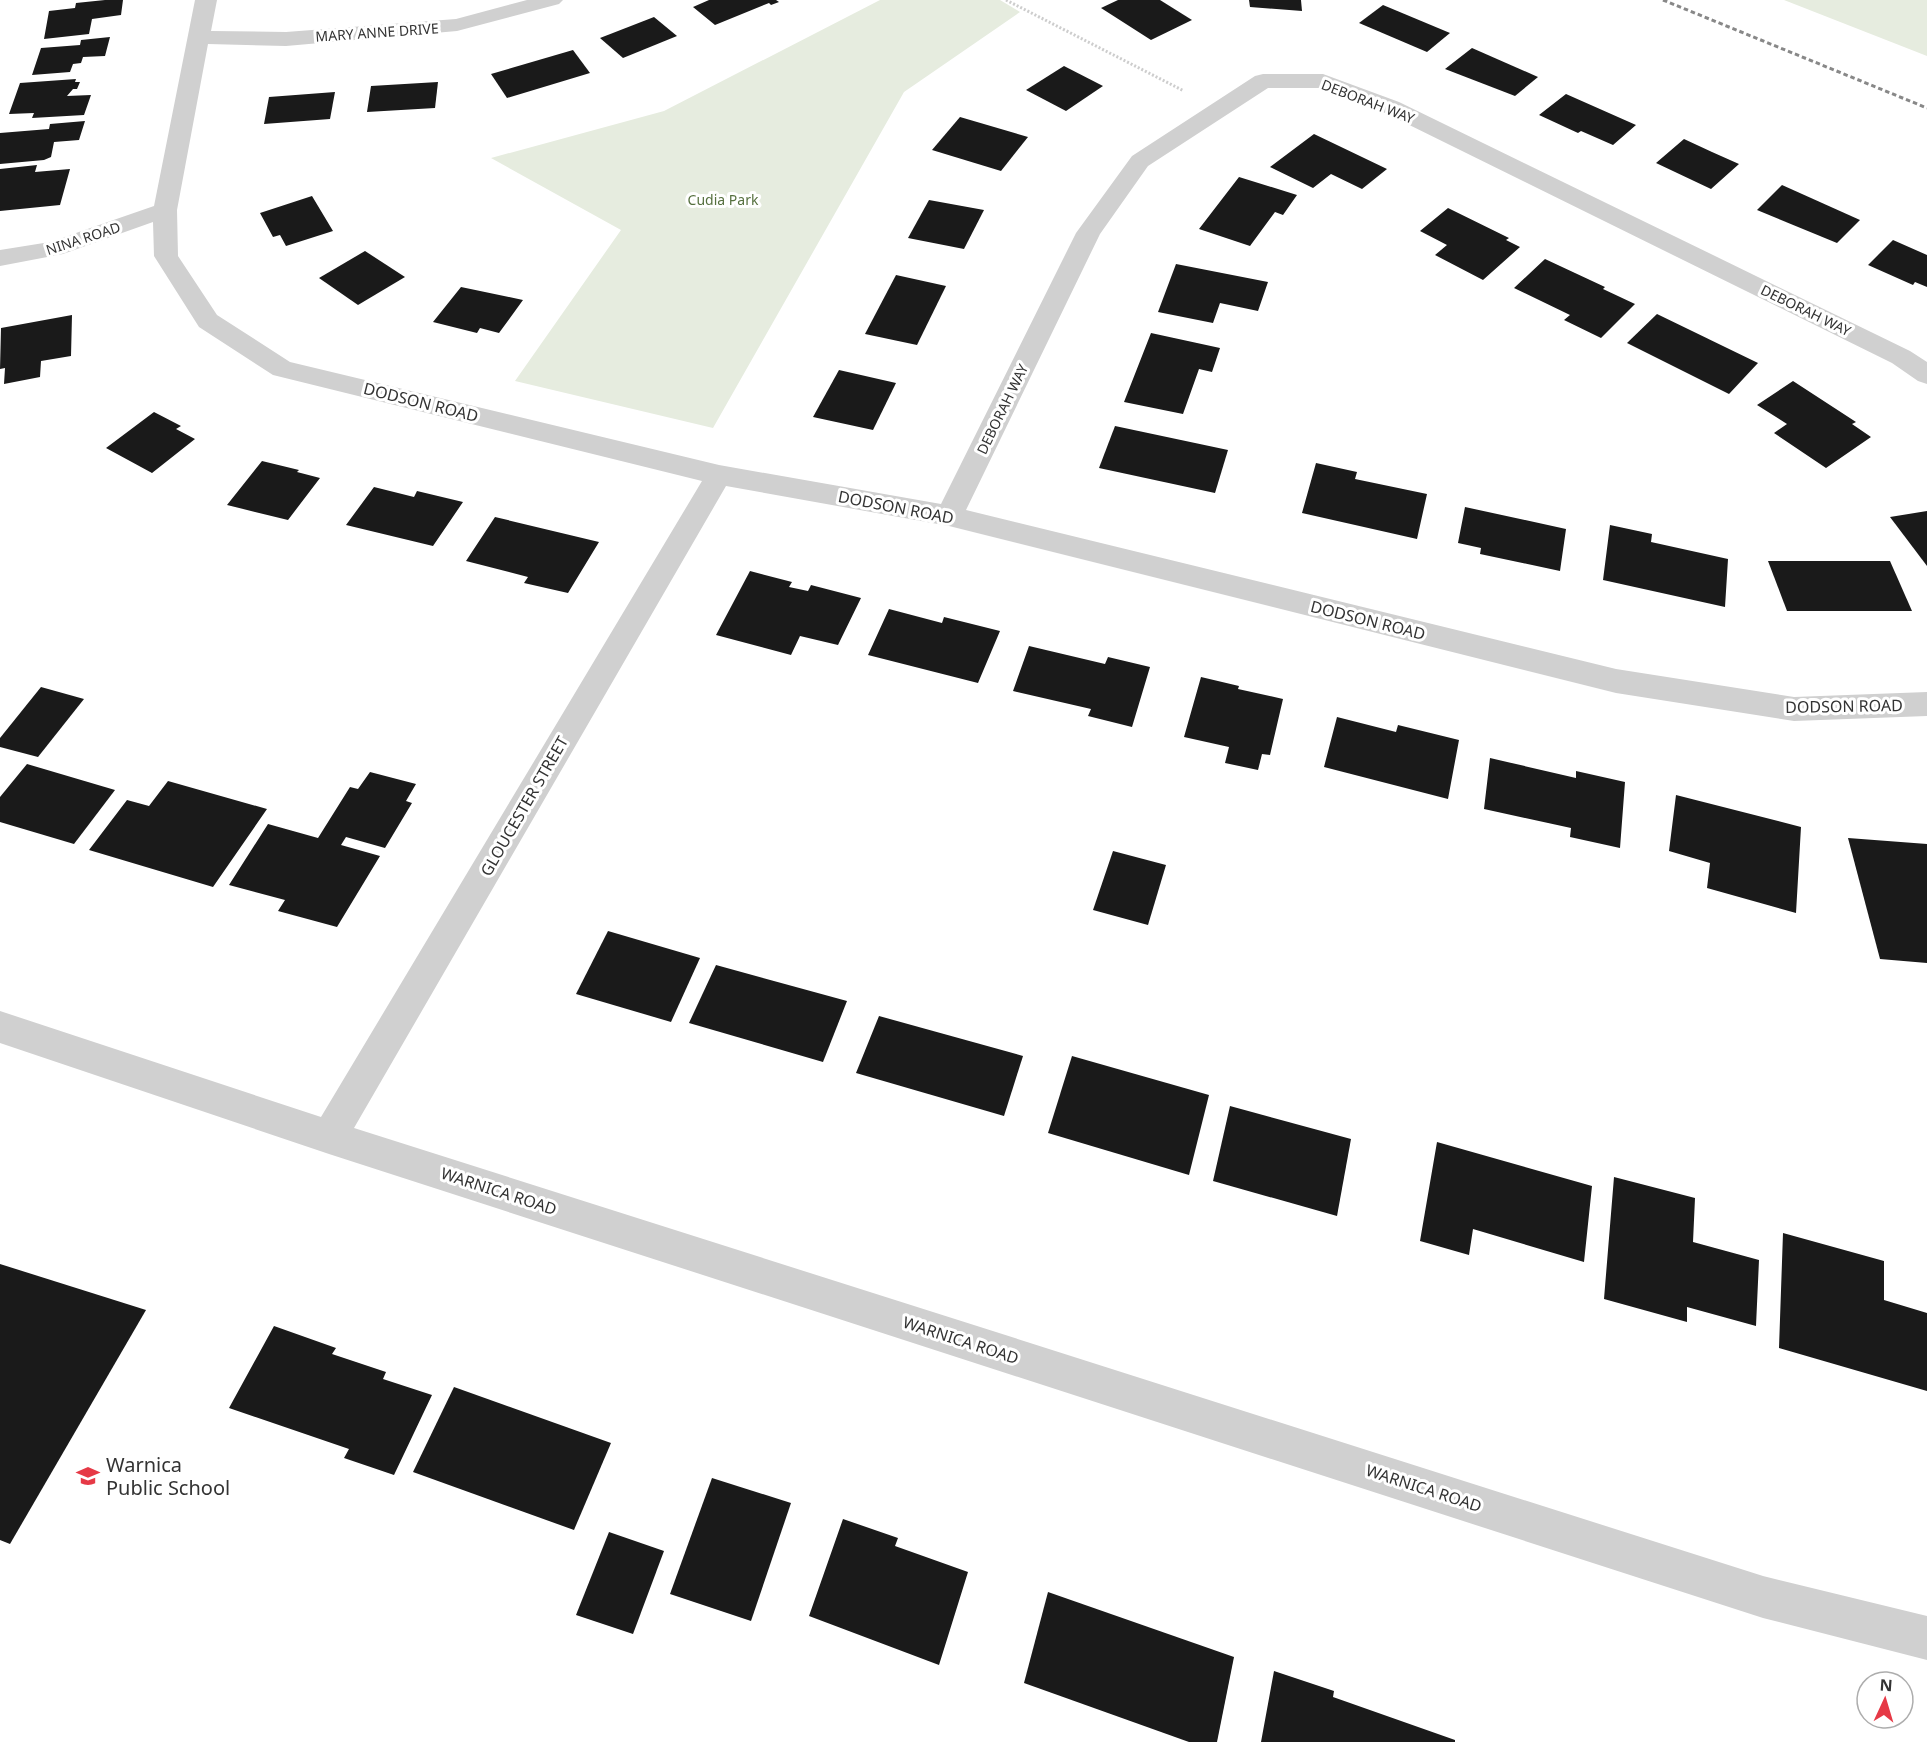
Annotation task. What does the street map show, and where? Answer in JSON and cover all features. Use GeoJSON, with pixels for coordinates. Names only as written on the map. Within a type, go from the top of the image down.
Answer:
{"type":"FeatureCollection","features":[{"type":"Feature","properties":{"kind":"street","name":"DODSON ROAD"},"geometry":{"type":"LineString","coordinates":[[206,0],[165,210],[166,256],[208,321],[282,369],[719,475],[949,516],[1616,681],[1794,709],[1927,704]]}},
{"type":"Feature","properties":{"kind":"street","name":"MARY ANNE DRIVE"},"geometry":{"type":"LineString","coordinates":[[200,37],[286,39],[457,25],[552,0]]}},
{"type":"Feature","properties":{"kind":"street","name":"DEBORAH WAY"},"geometry":{"type":"LineString","coordinates":[[949,516],[1088,233],[1140,161],[1263,81],[1323,81],[1391,107],[1901,357],[1927,375]]}},
{"type":"Feature","properties":{"kind":"street","name":"NINA ROAD"},"geometry":{"type":"LineString","coordinates":[[0,258],[54,249],[165,210]]}},
{"type":"Feature","properties":{"kind":"street","name":"GLOUCESTER STREET"},"geometry":{"type":"LineString","coordinates":[[329,1137],[719,475]]}},
{"type":"Feature","properties":{"kind":"street","name":"WARNICA ROAD"},"geometry":{"type":"LineString","coordinates":[[0,1027],[329,1137],[1762,1597],[1927,1638]]}},
{"type":"Feature","properties":{"kind":"path"},"geometry":{"type":"LineString","coordinates":[[1006,0],[1220,109]]}},
{"type":"Feature","properties":{"kind":"green space","name":"Cudia Park"},"geometry":{"type":"Polygon","coordinates":[[[880,0],[1000,0],[1020,12],[904,92],[713,428],[515,381],[621,230],[491,158],[664,111],[880,0]]]}},
{"type":"Feature","properties":{"kind":"green space"},"geometry":{"type":"Polygon","coordinates":[[[1784,0],[1927,0],[1927,56],[1784,0]]]}},
{"type":"Feature","properties":{"kind":"building"},"geometry":{"type":"Polygon","coordinates":[[[123,0],[121,15],[92,19],[89,34],[44,39],[49,11],[75,8],[76,3],[123,0]]]}},
{"type":"Feature","properties":{"kind":"building"},"geometry":{"type":"Polygon","coordinates":[[[709,0],[776,0],[779,2],[771,5],[769,3],[715,25],[693,7],[709,0]]]}},
{"type":"Feature","properties":{"kind":"building"},"geometry":{"type":"Polygon","coordinates":[[[1118,0],[1160,0],[1192,20],[1151,40],[1101,8],[1118,0]]]}},
{"type":"Feature","properties":{"kind":"building"},"geometry":{"type":"Polygon","coordinates":[[[1249,0],[1301,0],[1302,11],[1250,7],[1249,0]]]}},
{"type":"Feature","properties":{"kind":"building"},"geometry":{"type":"Polygon","coordinates":[[[1383,5],[1450,33],[1427,52],[1359,23],[1383,5]]]}},
{"type":"Feature","properties":{"kind":"building"},"geometry":{"type":"Polygon","coordinates":[[[654,17],[677,36],[623,58],[600,38],[654,17]]]}},
{"type":"Feature","properties":{"kind":"building"},"geometry":{"type":"Polygon","coordinates":[[[110,37],[105,56],[83,57],[81,63],[73,64],[70,72],[32,75],[41,48],[80,45],[81,40],[110,37]]]}},
{"type":"Feature","properties":{"kind":"building"},"geometry":{"type":"Polygon","coordinates":[[[1472,48],[1538,77],[1515,96],[1445,69],[1472,48]]]}},
{"type":"Feature","properties":{"kind":"building"},"geometry":{"type":"Polygon","coordinates":[[[573,50],[590,73],[507,98],[491,74],[573,50]]]}},
{"type":"Feature","properties":{"kind":"building"},"geometry":{"type":"Polygon","coordinates":[[[1064,66],[1103,86],[1066,111],[1026,90],[1064,66]]]}},
{"type":"Feature","properties":{"kind":"building"},"geometry":{"type":"Polygon","coordinates":[[[76,79],[75,82],[80,82],[77,89],[73,89],[67,96],[91,95],[84,115],[32,118],[34,113],[9,114],[20,83],[76,79]]]}},
{"type":"Feature","properties":{"kind":"building"},"geometry":{"type":"Polygon","coordinates":[[[438,82],[435,108],[367,112],[371,86],[438,82]]]}},
{"type":"Feature","properties":{"kind":"building"},"geometry":{"type":"Polygon","coordinates":[[[335,92],[330,119],[264,124],[269,97],[335,92]]]}},
{"type":"Feature","properties":{"kind":"building"},"geometry":{"type":"Polygon","coordinates":[[[1566,94],[1636,125],[1613,145],[1581,131],[1578,133],[1539,115],[1566,94]]]}},
{"type":"Feature","properties":{"kind":"building"},"geometry":{"type":"Polygon","coordinates":[[[960,117],[1028,137],[1001,171],[932,150],[960,117]]]}},
{"type":"Feature","properties":{"kind":"building"},"geometry":{"type":"Polygon","coordinates":[[[85,121],[79,140],[54,142],[51,157],[44,160],[0,164],[0,133],[49,129],[50,124],[85,121]]]}},
{"type":"Feature","properties":{"kind":"building"},"geometry":{"type":"Polygon","coordinates":[[[1314,134],[1387,169],[1362,189],[1331,174],[1313,188],[1270,167],[1314,134]]]}},
{"type":"Feature","properties":{"kind":"building"},"geometry":{"type":"Polygon","coordinates":[[[1684,139],[1739,164],[1711,189],[1656,163],[1684,139]]]}},
{"type":"Feature","properties":{"kind":"building"},"geometry":{"type":"Polygon","coordinates":[[[37,165],[35,172],[70,169],[60,205],[0,211],[0,169],[37,165]]]}},
{"type":"Feature","properties":{"kind":"building"},"geometry":{"type":"Polygon","coordinates":[[[1239,177],[1297,195],[1283,215],[1275,212],[1250,246],[1199,229],[1239,177]]]}},
{"type":"Feature","properties":{"kind":"building"},"geometry":{"type":"Polygon","coordinates":[[[1782,185],[1860,220],[1837,243],[1757,210],[1782,185]]]}},
{"type":"Feature","properties":{"kind":"building"},"geometry":{"type":"Polygon","coordinates":[[[312,196],[333,231],[286,246],[280,235],[273,237],[260,213],[312,196]]]}},
{"type":"Feature","properties":{"kind":"building"},"geometry":{"type":"Polygon","coordinates":[[[929,200],[984,210],[964,249],[908,238],[929,200]]]}},
{"type":"Feature","properties":{"kind":"building"},"geometry":{"type":"Polygon","coordinates":[[[1448,208],[1509,238],[1506,240],[1520,247],[1483,280],[1435,255],[1447,245],[1420,231],[1448,208]]]}},
{"type":"Feature","properties":{"kind":"building"},"geometry":{"type":"Polygon","coordinates":[[[1893,240],[1927,255],[1927,287],[1915,282],[1913,285],[1868,265],[1893,240]]]}},
{"type":"Feature","properties":{"kind":"building"},"geometry":{"type":"Polygon","coordinates":[[[365,251],[405,277],[358,305],[319,278],[365,251]]]}},
{"type":"Feature","properties":{"kind":"building"},"geometry":{"type":"Polygon","coordinates":[[[1545,259],[1635,304],[1601,338],[1564,320],[1570,315],[1514,288],[1545,259]]]}},
{"type":"Feature","properties":{"kind":"building"},"geometry":{"type":"Polygon","coordinates":[[[1176,264],[1268,282],[1258,311],[1220,303],[1213,323],[1158,312],[1176,264]]]}},
{"type":"Feature","properties":{"kind":"building"},"geometry":{"type":"Polygon","coordinates":[[[896,275],[946,286],[917,345],[865,334],[896,275]]]}},
{"type":"Feature","properties":{"kind":"building"},"geometry":{"type":"Polygon","coordinates":[[[461,287],[523,300],[499,333],[480,328],[477,333],[433,322],[461,287]]]}},
{"type":"Feature","properties":{"kind":"building"},"geometry":{"type":"Polygon","coordinates":[[[1657,314],[1758,363],[1729,394],[1627,343],[1657,314]]]}},
{"type":"Feature","properties":{"kind":"building"},"geometry":{"type":"Polygon","coordinates":[[[72,315],[71,356],[41,361],[40,377],[4,384],[5,368],[0,369],[1,328],[72,315]]]}},
{"type":"Feature","properties":{"kind":"building"},"geometry":{"type":"Polygon","coordinates":[[[1151,333],[1220,348],[1212,372],[1199,369],[1183,414],[1124,402],[1151,333]]]}},
{"type":"Feature","properties":{"kind":"building"},"geometry":{"type":"Polygon","coordinates":[[[839,370],[896,383],[873,430],[813,417],[839,370]]]}},
{"type":"Feature","properties":{"kind":"building"},"geometry":{"type":"Polygon","coordinates":[[[1793,381],[1856,422],[1852,424],[1871,437],[1826,468],[1774,433],[1787,424],[1757,405],[1793,381]]]}},
{"type":"Feature","properties":{"kind":"building"},"geometry":{"type":"Polygon","coordinates":[[[154,412],[181,426],[176,429],[195,439],[152,473],[106,448],[154,412]]]}},
{"type":"Feature","properties":{"kind":"building"},"geometry":{"type":"Polygon","coordinates":[[[1115,426],[1228,450],[1215,493],[1099,468],[1115,426]]]}},
{"type":"Feature","properties":{"kind":"building"},"geometry":{"type":"Polygon","coordinates":[[[262,461],[320,478],[288,520],[227,505],[262,461]]]}},
{"type":"Feature","properties":{"kind":"building"},"geometry":{"type":"Polygon","coordinates":[[[1316,463],[1357,472],[1355,479],[1427,494],[1417,539],[1302,513],[1316,463]]]}},
{"type":"Feature","properties":{"kind":"building"},"geometry":{"type":"Polygon","coordinates":[[[374,487],[414,497],[417,491],[463,502],[433,546],[346,525],[374,487]]]}},
{"type":"Feature","properties":{"kind":"building"},"geometry":{"type":"Polygon","coordinates":[[[1465,507],[1566,529],[1560,571],[1480,554],[1481,548],[1458,543],[1465,507]]]}},
{"type":"Feature","properties":{"kind":"building"},"geometry":{"type":"Polygon","coordinates":[[[1927,511],[1927,566],[1890,517],[1927,511]]]}},
{"type":"Feature","properties":{"kind":"building"},"geometry":{"type":"Polygon","coordinates":[[[495,517],[599,542],[568,593],[524,583],[528,577],[466,561],[495,517]]]}},
{"type":"Feature","properties":{"kind":"building"},"geometry":{"type":"Polygon","coordinates":[[[1610,525],[1652,534],[1651,542],[1728,559],[1725,607],[1603,580],[1610,525]]]}},
{"type":"Feature","properties":{"kind":"building"},"geometry":{"type":"Polygon","coordinates":[[[1768,561],[1890,561],[1912,611],[1787,611],[1768,561]]]}},
{"type":"Feature","properties":{"kind":"building"},"geometry":{"type":"Polygon","coordinates":[[[750,571],[792,582],[789,587],[808,591],[811,585],[861,598],[838,645],[800,636],[791,655],[716,635],[750,571]]]}},
{"type":"Feature","properties":{"kind":"building"},"geometry":{"type":"Polygon","coordinates":[[[889,609],[942,623],[944,617],[1000,631],[978,683],[868,655],[889,609]]]}},
{"type":"Feature","properties":{"kind":"building"},"geometry":{"type":"Polygon","coordinates":[[[1029,646],[1105,664],[1108,657],[1150,667],[1132,727],[1088,716],[1091,709],[1013,691],[1029,646]]]}},
{"type":"Feature","properties":{"kind":"building"},"geometry":{"type":"Polygon","coordinates":[[[1201,677],[1239,686],[1238,689],[1283,699],[1270,755],[1262,754],[1258,770],[1225,763],[1229,747],[1184,737],[1201,677]]]}},
{"type":"Feature","properties":{"kind":"building"},"geometry":{"type":"Polygon","coordinates":[[[41,687],[84,699],[38,757],[0,747],[0,738],[41,687]]]}},
{"type":"Feature","properties":{"kind":"building"},"geometry":{"type":"Polygon","coordinates":[[[1337,717],[1396,732],[1398,725],[1459,740],[1448,799],[1324,767],[1337,717]]]}},
{"type":"Feature","properties":{"kind":"building"},"geometry":{"type":"Polygon","coordinates":[[[1490,758],[1576,778],[1576,771],[1625,782],[1620,848],[1570,837],[1571,828],[1484,809],[1490,758]]]}},
{"type":"Feature","properties":{"kind":"building"},"geometry":{"type":"Polygon","coordinates":[[[27,764],[115,790],[74,844],[0,822],[0,797],[27,764]]]}},
{"type":"Feature","properties":{"kind":"building"},"geometry":{"type":"Polygon","coordinates":[[[370,772],[416,784],[406,801],[412,803],[385,848],[346,837],[341,845],[380,856],[337,927],[278,911],[285,900],[229,885],[268,824],[318,838],[350,787],[358,789],[370,772]]]}},
{"type":"Feature","properties":{"kind":"building"},"geometry":{"type":"Polygon","coordinates":[[[168,781],[267,809],[213,887],[89,850],[127,800],[149,806],[168,781]]]}},
{"type":"Feature","properties":{"kind":"building"},"geometry":{"type":"Polygon","coordinates":[[[1676,795],[1801,827],[1796,913],[1707,888],[1710,863],[1669,851],[1676,795]]]}},
{"type":"Feature","properties":{"kind":"building"},"geometry":{"type":"Polygon","coordinates":[[[1848,838],[1927,844],[1927,963],[1880,959],[1848,838]]]}},
{"type":"Feature","properties":{"kind":"building"},"geometry":{"type":"Polygon","coordinates":[[[1113,851],[1166,865],[1148,925],[1093,910],[1113,851]]]}},
{"type":"Feature","properties":{"kind":"building"},"geometry":{"type":"Polygon","coordinates":[[[608,931],[700,958],[671,1022],[576,994],[608,931]]]}},
{"type":"Feature","properties":{"kind":"building"},"geometry":{"type":"Polygon","coordinates":[[[716,965],[847,1001],[823,1062],[689,1023],[716,965]]]}},
{"type":"Feature","properties":{"kind":"building"},"geometry":{"type":"Polygon","coordinates":[[[879,1016],[1023,1056],[1004,1116],[856,1073],[879,1016]]]}},
{"type":"Feature","properties":{"kind":"building"},"geometry":{"type":"Polygon","coordinates":[[[1072,1056],[1209,1095],[1189,1175],[1048,1133],[1072,1056]]]}},
{"type":"Feature","properties":{"kind":"building"},"geometry":{"type":"Polygon","coordinates":[[[1230,1106],[1351,1139],[1337,1216],[1213,1181],[1230,1106]]]}},
{"type":"Feature","properties":{"kind":"building"},"geometry":{"type":"Polygon","coordinates":[[[1437,1142],[1592,1186],[1584,1262],[1473,1229],[1469,1255],[1420,1241],[1437,1142]]]}},
{"type":"Feature","properties":{"kind":"building"},"geometry":{"type":"Polygon","coordinates":[[[1614,1177],[1695,1198],[1693,1242],[1759,1260],[1756,1326],[1687,1307],[1687,1322],[1604,1299],[1614,1177]]]}},
{"type":"Feature","properties":{"kind":"building"},"geometry":{"type":"Polygon","coordinates":[[[1783,1233],[1884,1261],[1884,1300],[1927,1313],[1927,1391],[1779,1348],[1783,1233]]]}},
{"type":"Feature","properties":{"kind":"building"},"geometry":{"type":"Polygon","coordinates":[[[0,1264],[146,1310],[10,1544],[0,1540],[0,1264]]]}},
{"type":"Feature","properties":{"kind":"building"},"geometry":{"type":"Polygon","coordinates":[[[274,1326],[336,1348],[332,1354],[386,1372],[383,1379],[432,1395],[394,1475],[344,1458],[349,1449],[229,1408],[274,1326]]]}},
{"type":"Feature","properties":{"kind":"building"},"geometry":{"type":"Polygon","coordinates":[[[454,1387],[611,1443],[574,1530],[413,1472],[454,1387]]]}},
{"type":"Feature","properties":{"kind":"building"},"geometry":{"type":"Polygon","coordinates":[[[712,1478],[791,1503],[751,1621],[670,1594],[712,1478]]]}},
{"type":"Feature","properties":{"kind":"building"},"geometry":{"type":"Polygon","coordinates":[[[843,1519],[898,1538],[895,1546],[968,1572],[939,1665],[809,1616],[843,1519]]]}},
{"type":"Feature","properties":{"kind":"building"},"geometry":{"type":"Polygon","coordinates":[[[609,1532],[664,1551],[633,1634],[576,1615],[609,1532]]]}},
{"type":"Feature","properties":{"kind":"building"},"geometry":{"type":"Polygon","coordinates":[[[1048,1592],[1234,1657],[1217,1742],[1189,1742],[1024,1683],[1048,1592]]]}},
{"type":"Feature","properties":{"kind":"building"},"geometry":{"type":"Polygon","coordinates":[[[1274,1671],[1334,1691],[1333,1697],[1455,1740],[1455,1742],[1261,1742],[1274,1671]]]}},
{"type":"Feature","properties":{"kind":"railway"},"geometry":{"type":"LineString","coordinates":[[1663,0],[1927,108]]}},
{"type":"Feature","properties":{"kind":"place","name":"Warnica Public School"},"geometry":{"type":"Point","coordinates":[88,1476]}}]}
